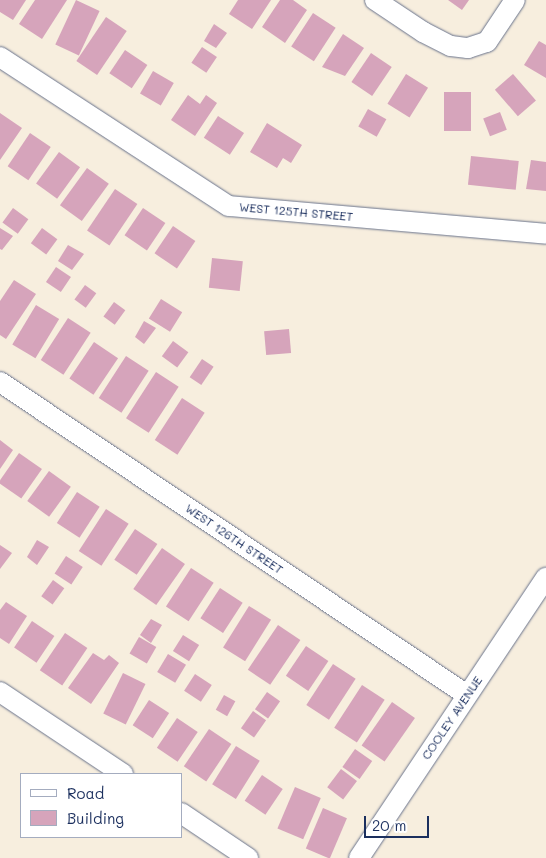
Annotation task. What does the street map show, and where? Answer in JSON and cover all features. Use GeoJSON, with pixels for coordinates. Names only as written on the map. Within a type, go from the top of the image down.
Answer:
{"type":"FeatureCollection","features":[{"type":"Feature","properties":{"kind":"street"},"geometry":{"type":"LineString","coordinates":[[375,0],[451,46],[468,48],[487,42],[515,0]]}},
{"type":"Feature","properties":{"kind":"street","name":"WEST 125TH STREET"},"geometry":{"type":"LineString","coordinates":[[0,57],[229,206],[546,234]]}},
{"type":"Feature","properties":{"kind":"street","name":"WEST 126TH STREET"},"geometry":{"type":"LineString","coordinates":[[0,382],[467,695]]}},
{"type":"Feature","properties":{"kind":"street","name":"COOLEY AVENUE"},"geometry":{"type":"LineString","coordinates":[[359,858],[546,578]]}},
{"type":"Feature","properties":{"kind":"street"},"geometry":{"type":"LineString","coordinates":[[0,692],[122,773]]}},
{"type":"Feature","properties":{"kind":"street"},"geometry":{"type":"LineString","coordinates":[[182,814],[248,858]]}},
{"type":"Feature","properties":{"kind":"building"},"geometry":{"type":"Polygon","coordinates":[[[0,0],[26,0],[13,20],[0,12],[0,0]]]}},
{"type":"Feature","properties":{"kind":"building"},"geometry":{"type":"Polygon","coordinates":[[[35,0],[67,0],[42,39],[19,24],[35,0]]]}},
{"type":"Feature","properties":{"kind":"building"},"geometry":{"type":"Polygon","coordinates":[[[76,0],[100,11],[79,55],[55,44],[76,0]]]}},
{"type":"Feature","properties":{"kind":"building"},"geometry":{"type":"Polygon","coordinates":[[[238,0],[271,0],[252,29],[229,14],[238,0]]]}},
{"type":"Feature","properties":{"kind":"building"},"geometry":{"type":"Polygon","coordinates":[[[280,0],[293,0],[307,10],[285,43],[262,27],[280,0]]]}},
{"type":"Feature","properties":{"kind":"building"},"geometry":{"type":"Polygon","coordinates":[[[448,0],[469,0],[462,10],[448,0]]]}},
{"type":"Feature","properties":{"kind":"building"},"geometry":{"type":"Polygon","coordinates":[[[313,13],[336,28],[314,61],[291,47],[313,13]]]}},
{"type":"Feature","properties":{"kind":"building"},"geometry":{"type":"Polygon","coordinates":[[[106,17],[127,31],[97,75],[76,61],[106,17]]]}},
{"type":"Feature","properties":{"kind":"building"},"geometry":{"type":"Polygon","coordinates":[[[214,24],[227,33],[216,48],[204,41],[214,24]]]}},
{"type":"Feature","properties":{"kind":"building"},"geometry":{"type":"Polygon","coordinates":[[[343,34],[364,48],[345,76],[322,67],[343,34]]]}},
{"type":"Feature","properties":{"kind":"building"},"geometry":{"type":"Polygon","coordinates":[[[539,41],[546,45],[546,78],[524,65],[539,41]]]}},
{"type":"Feature","properties":{"kind":"building"},"geometry":{"type":"Polygon","coordinates":[[[202,47],[217,57],[206,73],[191,63],[202,47]]]}},
{"type":"Feature","properties":{"kind":"building"},"geometry":{"type":"Polygon","coordinates":[[[125,50],[147,65],[132,88],[109,73],[125,50]]]}},
{"type":"Feature","properties":{"kind":"building"},"geometry":{"type":"Polygon","coordinates":[[[371,53],[392,67],[372,96],[351,82],[371,53]]]}},
{"type":"Feature","properties":{"kind":"building"},"geometry":{"type":"Polygon","coordinates":[[[153,71],[174,83],[161,106],[140,94],[153,71]]]}},
{"type":"Feature","properties":{"kind":"building"},"geometry":{"type":"Polygon","coordinates":[[[406,74],[428,88],[410,117],[387,104],[406,74]]]}},
{"type":"Feature","properties":{"kind":"building"},"geometry":{"type":"Polygon","coordinates":[[[513,74],[536,100],[518,116],[495,90],[513,74]]]}},
{"type":"Feature","properties":{"kind":"building"},"geometry":{"type":"Polygon","coordinates":[[[444,92],[471,92],[471,131],[444,131],[444,92]]]}},
{"type":"Feature","properties":{"kind":"building"},"geometry":{"type":"Polygon","coordinates":[[[188,95],[200,104],[206,95],[217,103],[195,136],[171,120],[188,95]]]}},
{"type":"Feature","properties":{"kind":"building"},"geometry":{"type":"Polygon","coordinates":[[[368,109],[386,119],[377,137],[358,126],[368,109]]]}},
{"type":"Feature","properties":{"kind":"building"},"geometry":{"type":"Polygon","coordinates":[[[500,112],[507,130],[490,136],[483,118],[500,112]]]}},
{"type":"Feature","properties":{"kind":"building"},"geometry":{"type":"Polygon","coordinates":[[[0,113],[22,128],[0,160],[0,113]]]}},
{"type":"Feature","properties":{"kind":"building"},"geometry":{"type":"Polygon","coordinates":[[[218,116],[244,133],[230,155],[204,138],[218,116]]]}},
{"type":"Feature","properties":{"kind":"building"},"geometry":{"type":"Polygon","coordinates":[[[267,123],[302,145],[291,163],[283,158],[277,168],[250,152],[267,123]]]}},
{"type":"Feature","properties":{"kind":"building"},"geometry":{"type":"Polygon","coordinates":[[[30,133],[51,147],[28,180],[8,166],[30,133]]]}},
{"type":"Feature","properties":{"kind":"building"},"geometry":{"type":"Polygon","coordinates":[[[59,152],[80,167],[57,199],[36,184],[59,152]]]}},
{"type":"Feature","properties":{"kind":"building"},"geometry":{"type":"Polygon","coordinates":[[[471,156],[519,161],[516,190],[468,185],[471,156]]]}},
{"type":"Feature","properties":{"kind":"building"},"geometry":{"type":"Polygon","coordinates":[[[531,160],[546,162],[546,191],[526,189],[531,160]]]}},
{"type":"Feature","properties":{"kind":"building"},"geometry":{"type":"Polygon","coordinates":[[[87,168],[109,184],[82,221],[60,205],[87,168]]]}},
{"type":"Feature","properties":{"kind":"building"},"geometry":{"type":"Polygon","coordinates":[[[115,189],[137,204],[109,246],[87,230],[115,189]]]}},
{"type":"Feature","properties":{"kind":"building"},"geometry":{"type":"Polygon","coordinates":[[[13,208],[28,219],[18,234],[2,223],[13,208]]]}},
{"type":"Feature","properties":{"kind":"building"},"geometry":{"type":"Polygon","coordinates":[[[143,208],[165,223],[147,250],[125,235],[143,208]]]}},
{"type":"Feature","properties":{"kind":"building"},"geometry":{"type":"Polygon","coordinates":[[[173,226],[195,241],[177,268],[155,253],[173,226]]]}},
{"type":"Feature","properties":{"kind":"building"},"geometry":{"type":"Polygon","coordinates":[[[0,228],[13,236],[2,250],[0,249],[0,228]]]}},
{"type":"Feature","properties":{"kind":"building"},"geometry":{"type":"Polygon","coordinates":[[[42,228],[57,239],[46,255],[31,243],[42,228]]]}},
{"type":"Feature","properties":{"kind":"building"},"geometry":{"type":"Polygon","coordinates":[[[68,245],[84,254],[72,270],[58,261],[68,245]]]}},
{"type":"Feature","properties":{"kind":"building"},"geometry":{"type":"Polygon","coordinates":[[[212,258],[243,261],[240,291],[209,288],[212,258]]]}},
{"type":"Feature","properties":{"kind":"building"},"geometry":{"type":"Polygon","coordinates":[[[56,267],[71,277],[61,292],[46,282],[56,267]]]}},
{"type":"Feature","properties":{"kind":"building"},"geometry":{"type":"Polygon","coordinates":[[[14,280],[36,294],[6,339],[0,335],[0,301],[14,280]]]}},
{"type":"Feature","properties":{"kind":"building"},"geometry":{"type":"Polygon","coordinates":[[[85,285],[96,293],[86,308],[74,300],[85,285]]]}},
{"type":"Feature","properties":{"kind":"building"},"geometry":{"type":"Polygon","coordinates":[[[161,299],[182,312],[170,332],[149,319],[161,299]]]}},
{"type":"Feature","properties":{"kind":"building"},"geometry":{"type":"Polygon","coordinates":[[[114,302],[125,310],[115,325],[103,317],[114,302]]]}},
{"type":"Feature","properties":{"kind":"building"},"geometry":{"type":"Polygon","coordinates":[[[36,305],[59,319],[35,358],[12,344],[36,305]]]}},
{"type":"Feature","properties":{"kind":"building"},"geometry":{"type":"Polygon","coordinates":[[[68,318],[91,333],[63,375],[41,360],[68,318]]]}},
{"type":"Feature","properties":{"kind":"building"},"geometry":{"type":"Polygon","coordinates":[[[144,321],[156,328],[144,344],[135,337],[144,321]]]}},
{"type":"Feature","properties":{"kind":"building"},"geometry":{"type":"Polygon","coordinates":[[[289,329],[291,353],[266,355],[264,331],[289,329]]]}},
{"type":"Feature","properties":{"kind":"building"},"geometry":{"type":"Polygon","coordinates":[[[173,341],[188,352],[177,368],[162,356],[173,341]]]}},
{"type":"Feature","properties":{"kind":"building"},"geometry":{"type":"Polygon","coordinates":[[[94,342],[118,358],[93,395],[69,378],[94,342]]]}},
{"type":"Feature","properties":{"kind":"building"},"geometry":{"type":"Polygon","coordinates":[[[126,356],[149,371],[121,413],[99,398],[126,356]]]}},
{"type":"Feature","properties":{"kind":"building"},"geometry":{"type":"Polygon","coordinates":[[[202,359],[214,367],[201,385],[190,377],[202,359]]]}},
{"type":"Feature","properties":{"kind":"building"},"geometry":{"type":"Polygon","coordinates":[[[156,372],[179,387],[149,433],[126,418],[156,372]]]}},
{"type":"Feature","properties":{"kind":"building"},"geometry":{"type":"Polygon","coordinates":[[[182,398],[205,413],[177,455],[155,440],[182,398]]]}},
{"type":"Feature","properties":{"kind":"building"},"geometry":{"type":"Polygon","coordinates":[[[0,440],[13,450],[0,469],[0,440]]]}},
{"type":"Feature","properties":{"kind":"building"},"geometry":{"type":"Polygon","coordinates":[[[19,453],[42,469],[21,499],[0,484],[0,480],[19,453]]]}},
{"type":"Feature","properties":{"kind":"building"},"geometry":{"type":"Polygon","coordinates":[[[49,471],[71,487],[49,517],[27,501],[49,471]]]}},
{"type":"Feature","properties":{"kind":"building"},"geometry":{"type":"Polygon","coordinates":[[[77,492],[100,507],[79,538],[57,523],[77,492]]]}},
{"type":"Feature","properties":{"kind":"building"},"geometry":{"type":"Polygon","coordinates":[[[106,509],[129,524],[101,566],[79,551],[106,509]]]}},
{"type":"Feature","properties":{"kind":"building"},"geometry":{"type":"Polygon","coordinates":[[[135,529],[157,544],[137,575],[114,560],[135,529]]]}},
{"type":"Feature","properties":{"kind":"building"},"geometry":{"type":"Polygon","coordinates":[[[37,540],[49,547],[37,565],[27,557],[37,540]]]}},
{"type":"Feature","properties":{"kind":"building"},"geometry":{"type":"Polygon","coordinates":[[[0,545],[12,553],[0,569],[0,545]]]}},
{"type":"Feature","properties":{"kind":"building"},"geometry":{"type":"Polygon","coordinates":[[[162,548],[185,564],[156,605],[133,589],[162,548]]]}},
{"type":"Feature","properties":{"kind":"building"},"geometry":{"type":"Polygon","coordinates":[[[66,556],[83,567],[71,585],[55,574],[66,556]]]}},
{"type":"Feature","properties":{"kind":"building"},"geometry":{"type":"Polygon","coordinates":[[[191,568],[214,583],[189,621],[166,607],[191,568]]]}},
{"type":"Feature","properties":{"kind":"building"},"geometry":{"type":"Polygon","coordinates":[[[53,580],[64,588],[53,604],[41,596],[53,580]]]}},
{"type":"Feature","properties":{"kind":"building"},"geometry":{"type":"Polygon","coordinates":[[[220,588],[243,603],[223,633],[200,618],[220,588]]]}},
{"type":"Feature","properties":{"kind":"building"},"geometry":{"type":"Polygon","coordinates":[[[6,602],[27,616],[9,644],[0,638],[0,610],[6,602]]]}},
{"type":"Feature","properties":{"kind":"building"},"geometry":{"type":"Polygon","coordinates":[[[249,606],[271,620],[245,661],[223,648],[249,606]]]}},
{"type":"Feature","properties":{"kind":"building"},"geometry":{"type":"Polygon","coordinates":[[[151,619],[162,625],[151,643],[140,635],[151,619]]]}},
{"type":"Feature","properties":{"kind":"building"},"geometry":{"type":"Polygon","coordinates":[[[32,621],[54,636],[36,663],[14,648],[32,621]]]}},
{"type":"Feature","properties":{"kind":"building"},"geometry":{"type":"Polygon","coordinates":[[[278,625],[300,640],[270,685],[248,670],[278,625]]]}},
{"type":"Feature","properties":{"kind":"building"},"geometry":{"type":"Polygon","coordinates":[[[65,633],[87,648],[62,685],[40,670],[65,633]]]}},
{"type":"Feature","properties":{"kind":"building"},"geometry":{"type":"Polygon","coordinates":[[[183,635],[199,645],[189,661],[173,651],[183,635]]]}},
{"type":"Feature","properties":{"kind":"building"},"geometry":{"type":"Polygon","coordinates":[[[139,637],[156,647],[147,663],[129,653],[139,637]]]}},
{"type":"Feature","properties":{"kind":"building"},"geometry":{"type":"Polygon","coordinates":[[[306,646],[328,661],[308,691],[286,676],[306,646]]]}},
{"type":"Feature","properties":{"kind":"building"},"geometry":{"type":"Polygon","coordinates":[[[93,653],[104,660],[109,655],[119,663],[91,704],[68,688],[93,653]]]}},
{"type":"Feature","properties":{"kind":"building"},"geometry":{"type":"Polygon","coordinates":[[[168,654],[186,665],[175,683],[157,672],[168,654]]]}},
{"type":"Feature","properties":{"kind":"building"},"geometry":{"type":"Polygon","coordinates":[[[333,664],[356,679],[329,720],[306,705],[333,664]]]}},
{"type":"Feature","properties":{"kind":"building"},"geometry":{"type":"Polygon","coordinates":[[[123,673],[145,684],[126,724],[103,713],[123,673]]]}},
{"type":"Feature","properties":{"kind":"building"},"geometry":{"type":"Polygon","coordinates":[[[195,674],[212,685],[201,702],[184,691],[195,674]]]}},
{"type":"Feature","properties":{"kind":"building"},"geometry":{"type":"Polygon","coordinates":[[[362,685],[385,700],[357,742],[334,728],[362,685]]]}},
{"type":"Feature","properties":{"kind":"building"},"geometry":{"type":"Polygon","coordinates":[[[267,692],[280,701],[268,718],[255,709],[267,692]]]}},
{"type":"Feature","properties":{"kind":"building"},"geometry":{"type":"Polygon","coordinates":[[[224,695],[235,701],[227,716],[216,710],[224,695]]]}},
{"type":"Feature","properties":{"kind":"building"},"geometry":{"type":"Polygon","coordinates":[[[149,700],[169,713],[153,738],[133,725],[149,700]]]}},
{"type":"Feature","properties":{"kind":"building"},"geometry":{"type":"Polygon","coordinates":[[[392,702],[415,718],[385,761],[362,745],[392,702]]]}},
{"type":"Feature","properties":{"kind":"building"},"geometry":{"type":"Polygon","coordinates":[[[253,711],[266,720],[254,737],[241,728],[253,711]]]}},
{"type":"Feature","properties":{"kind":"building"},"geometry":{"type":"Polygon","coordinates":[[[177,718],[198,732],[178,762],[157,748],[177,718]]]}},
{"type":"Feature","properties":{"kind":"building"},"geometry":{"type":"Polygon","coordinates":[[[209,729],[231,744],[206,781],[184,766],[209,729]]]}},
{"type":"Feature","properties":{"kind":"building"},"geometry":{"type":"Polygon","coordinates":[[[236,746],[260,761],[236,799],[212,784],[236,746]]]}},
{"type":"Feature","properties":{"kind":"building"},"geometry":{"type":"Polygon","coordinates":[[[355,749],[372,761],[360,779],[342,767],[355,749]]]}},
{"type":"Feature","properties":{"kind":"building"},"geometry":{"type":"Polygon","coordinates":[[[341,769],[357,781],[343,799],[327,787],[341,769]]]}},
{"type":"Feature","properties":{"kind":"building"},"geometry":{"type":"Polygon","coordinates":[[[262,775],[283,789],[265,815],[245,801],[262,775]]]}},
{"type":"Feature","properties":{"kind":"building"},"geometry":{"type":"Polygon","coordinates":[[[295,787],[321,798],[303,839],[277,828],[295,787]]]}},
{"type":"Feature","properties":{"kind":"building"},"geometry":{"type":"Polygon","coordinates":[[[323,808],[347,818],[330,858],[306,849],[323,808]]]}}]}
